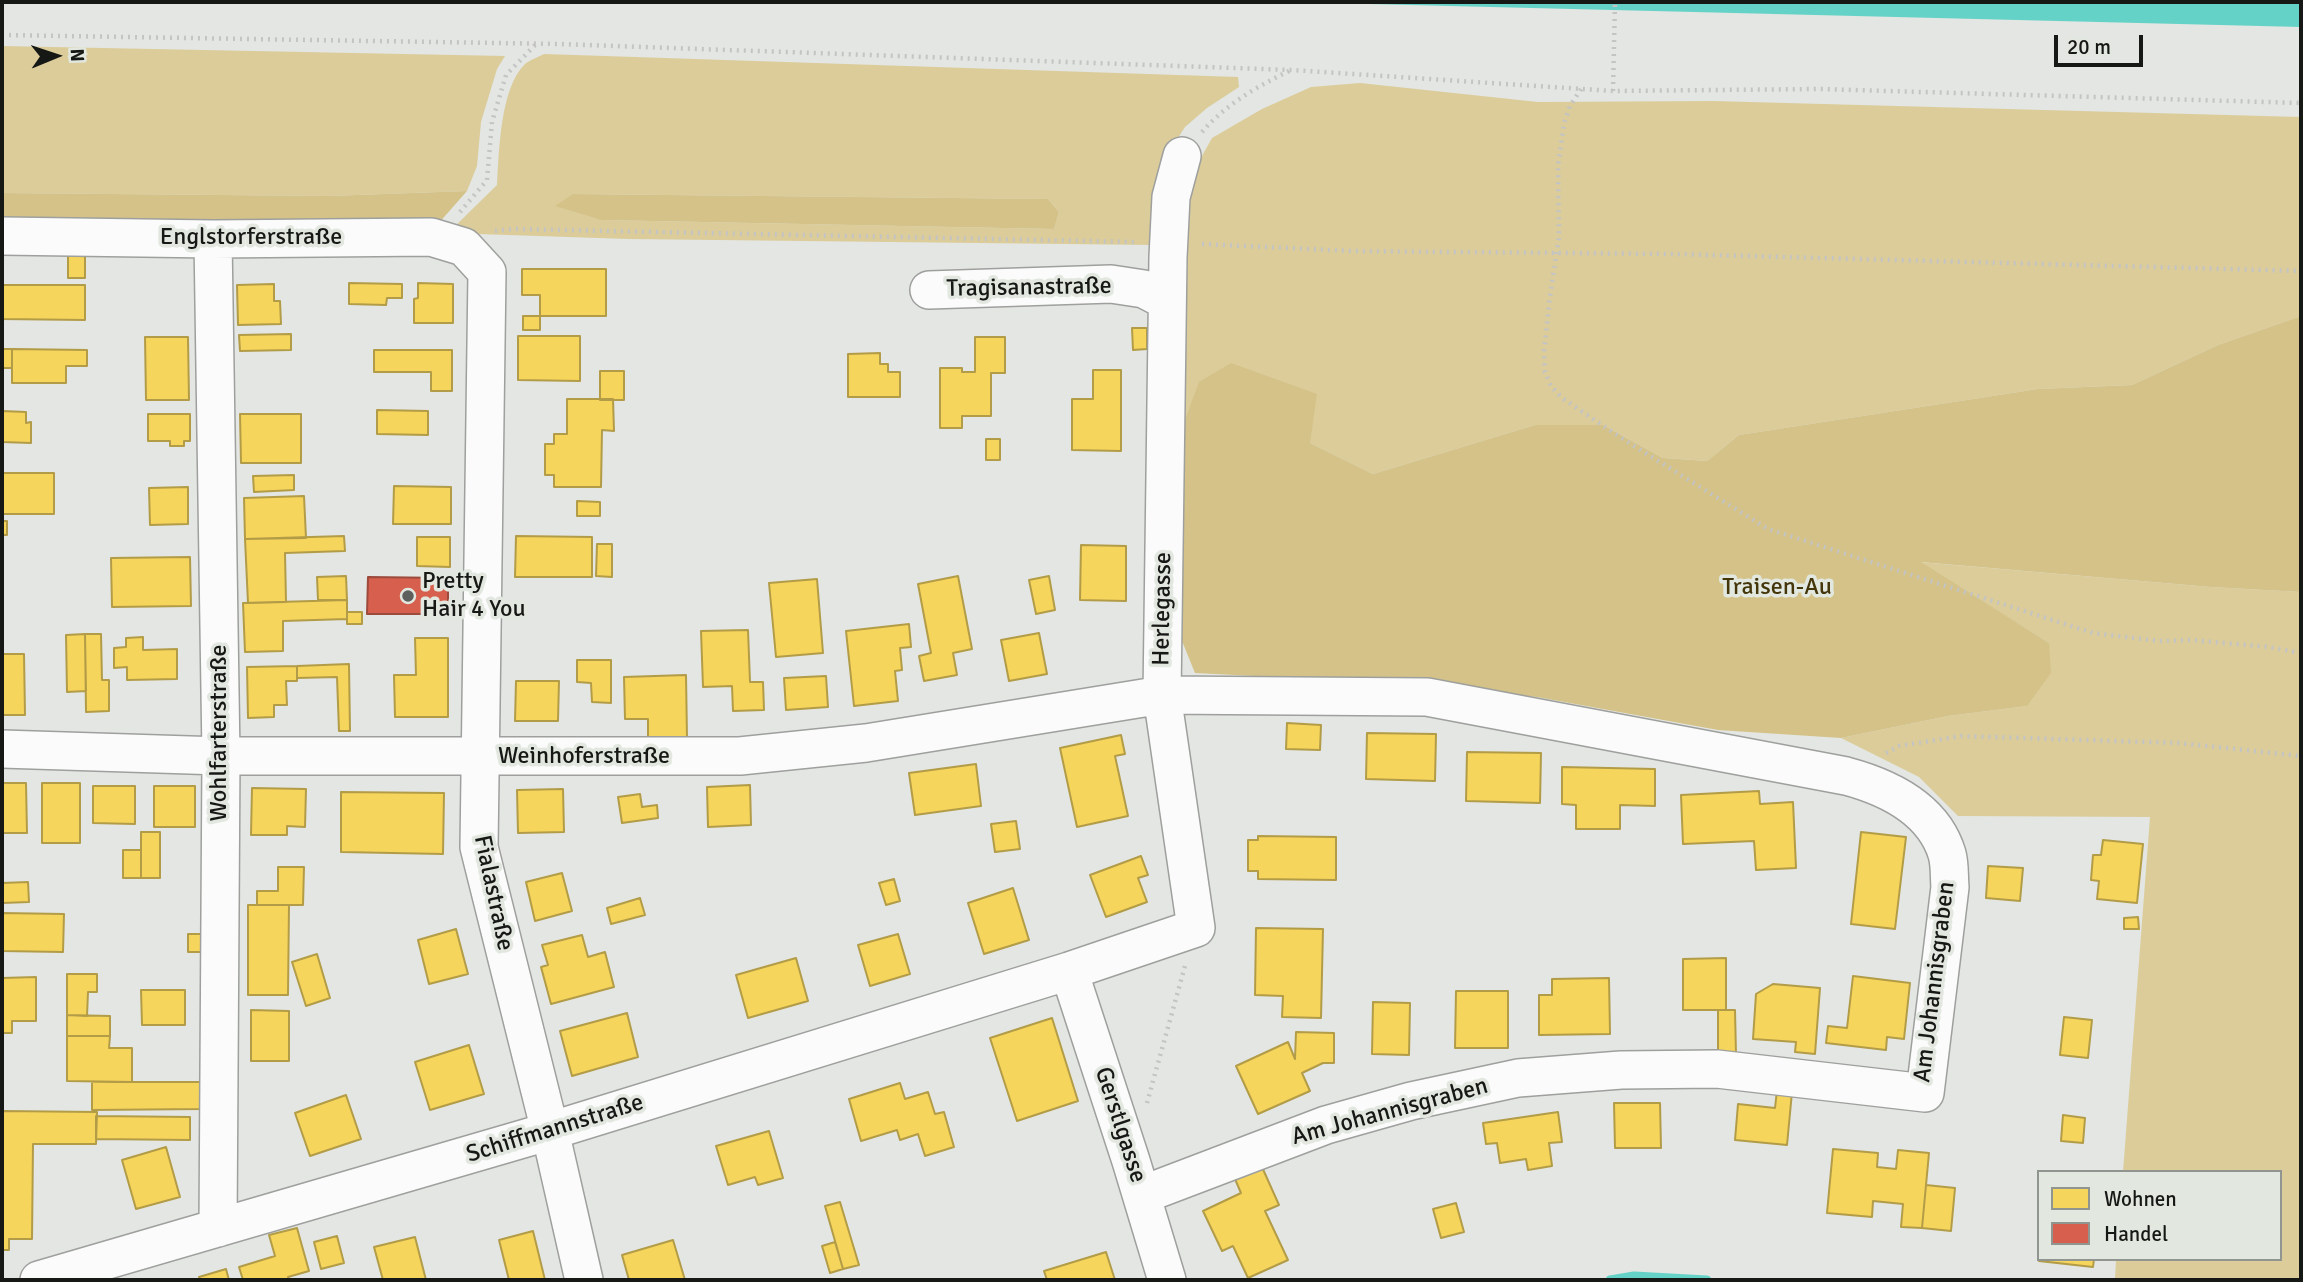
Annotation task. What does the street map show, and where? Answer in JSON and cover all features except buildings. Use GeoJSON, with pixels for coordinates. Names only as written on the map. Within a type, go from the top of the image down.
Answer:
{"type":"FeatureCollection","features":[{"type":"Feature","properties":{"kind":"street","name":"Herlegasse"},"geometry":{"type":"LineString","coordinates":[[1182,156],[1171,197],[1169,243],[1163,695],[1196,928]]}},
{"type":"Feature","properties":{"kind":"street","name":"Englstorferstraße"},"geometry":{"type":"LineString","coordinates":[[2,236],[213,239],[431,237],[464,247],[487,272]]}},
{"type":"Feature","properties":{"kind":"street","name":"Wohlfarterstraße"},"geometry":{"type":"LineString","coordinates":[[213,239],[221,756],[219,1228]]}},
{"type":"Feature","properties":{"kind":"street","name":"Fialastraße"},"geometry":{"type":"LineString","coordinates":[[487,272],[478,847],[550,1131],[584,1280]]}},
{"type":"Feature","properties":{"kind":"street","name":"Tragisanastraße"},"geometry":{"type":"LineString","coordinates":[[929,290],[1111,284],[1144,289],[1167,301]]}},
{"type":"Feature","properties":{"kind":"street","name":"Weinhoferstraße"},"geometry":{"type":"LineString","coordinates":[[2,749],[221,756],[740,757],[866,743],[1163,695]]}},
{"type":"Feature","properties":{"kind":"street","name":"Am Johannisgraben"},"geometry":{"type":"LineString","coordinates":[[1142,1195],[1326,1125],[1410,1101],[1518,1078],[1621,1070],[1717,1069],[1925,1093],[1950,887],[1947,853],[1933,827],[1919,811],[1877,785],[1846,776],[1427,698],[1163,695]]}},
{"type":"Feature","properties":{"kind":"street"},"geometry":{"type":"LineString","coordinates":[[1069,971],[1196,928]]}},
{"type":"Feature","properties":{"kind":"street","name":"Schiffmannstraße"},"geometry":{"type":"LineString","coordinates":[[39,1280],[550,1131],[1069,971]]}},
{"type":"Feature","properties":{"kind":"street","name":"Gerstlgasse"},"geometry":{"type":"LineString","coordinates":[[1069,971],[1167,1280]]}},
{"type":"Feature","properties":{"kind":"path"},"geometry":{"type":"LineString","coordinates":[[1613,91],[1615,2]]}},
{"type":"Feature","properties":{"kind":"path"},"geometry":{"type":"LineString","coordinates":[[2,35],[536,44],[1292,70],[1613,91],[1819,89],[2301,103]]}},
{"type":"Feature","properties":{"kind":"path"},"geometry":{"type":"LineString","coordinates":[[431,237],[465,208],[487,180],[492,122],[506,75],[536,44]]}},
{"type":"Feature","properties":{"kind":"path"},"geometry":{"type":"LineString","coordinates":[[1182,156],[1215,117],[1258,86],[1292,70]]}},
{"type":"Feature","properties":{"kind":"path"},"geometry":{"type":"LineString","coordinates":[[1581,89],[1570,106],[1564,123],[1558,166],[1558,253],[1549,296],[1545,352],[1545,372],[1551,386],[1562,398],[1768,529],[2094,633],[2269,647],[2301,653]]}},
{"type":"Feature","properties":{"kind":"path"},"geometry":{"type":"LineString","coordinates":[[486,232],[513,229],[1169,243],[1351,251],[1558,253],[2301,271]]}},
{"type":"Feature","properties":{"kind":"path"},"geometry":{"type":"LineString","coordinates":[[1846,776],[1899,746],[1961,736],[2178,743],[2301,757]]}},
{"type":"Feature","properties":{"kind":"path"},"geometry":{"type":"LineString","coordinates":[[1146,1109],[1196,928]]}},
{"type":"Feature","properties":{"kind":"shaded area"},"geometry":{"type":"Polygon","coordinates":[[[2,46],[505,56],[497,69],[481,122],[477,166],[467,191],[329,196],[2,193],[2,46]]]}},
{"type":"Feature","properties":{"kind":"shaded area"},"geometry":{"type":"Polygon","coordinates":[[[544,54],[1238,77],[1239,87],[1207,108],[1185,127],[1167,155],[1155,245],[628,239],[448,233],[497,185],[502,121],[510,88],[525,64],[544,54]],[[573,194],[602,220],[1054,229],[1059,212],[1048,199],[573,194]]]}},
{"type":"Feature","properties":{"kind":"shaded area"},"geometry":{"type":"Polygon","coordinates":[[[1360,83],[1538,102],[1713,101],[2301,117],[2301,316],[2218,345],[2132,385],[2038,389],[1739,435],[1707,461],[1663,458],[1603,425],[1535,425],[1373,474],[1310,443],[1175,447],[1188,181],[1212,138],[1262,109],[1311,87],[1360,83]]]}},
{"type":"Feature","properties":{"kind":"shaded area"},"geometry":{"type":"Polygon","coordinates":[[[1919,562],[2301,592],[2301,1280],[2115,1280],[2116,1261],[2282,1261],[2282,1170],[2123,1170],[2150,817],[1958,816],[1919,777],[1841,738],[1948,716],[2027,706],[2049,643],[1919,562]]]}},
{"type":"Feature","properties":{"kind":"green space"},"geometry":{"type":"Polygon","coordinates":[[[467,191],[430,233],[2,220],[2,193],[329,196],[467,191]]]}},
{"type":"Feature","properties":{"kind":"green space"},"geometry":{"type":"Polygon","coordinates":[[[573,194],[1048,199],[1059,212],[1054,229],[602,220],[555,206],[573,194]]]}},
{"type":"Feature","properties":{"kind":"green space","name":"Traisen-Au"},"geometry":{"type":"Polygon","coordinates":[[[2301,316],[2301,592],[1921,562],[2049,643],[2051,673],[2027,706],[1948,716],[1841,738],[1718,730],[1537,697],[1374,682],[1195,673],[1178,631],[1175,447],[1199,382],[1231,363],[1317,394],[1310,443],[1373,474],[1535,425],[1603,425],[1663,458],[1707,461],[1739,435],[2038,389],[2132,385],[2218,345],[2301,316]]]}},
{"type":"Feature","properties":{"kind":"water"},"geometry":{"type":"Polygon","coordinates":[[[1289,2],[2301,2],[2301,27],[1289,2]]]}},
{"type":"Feature","properties":{"kind":"waterway"},"geometry":{"type":"LineString","coordinates":[[1610,1280],[1634,1276],[1707,1280]]}},
{"type":"Feature","properties":{"kind":"place","name":"Pretty Hair 4 You"},"geometry":{"type":"Point","coordinates":[408,596]}}]}
